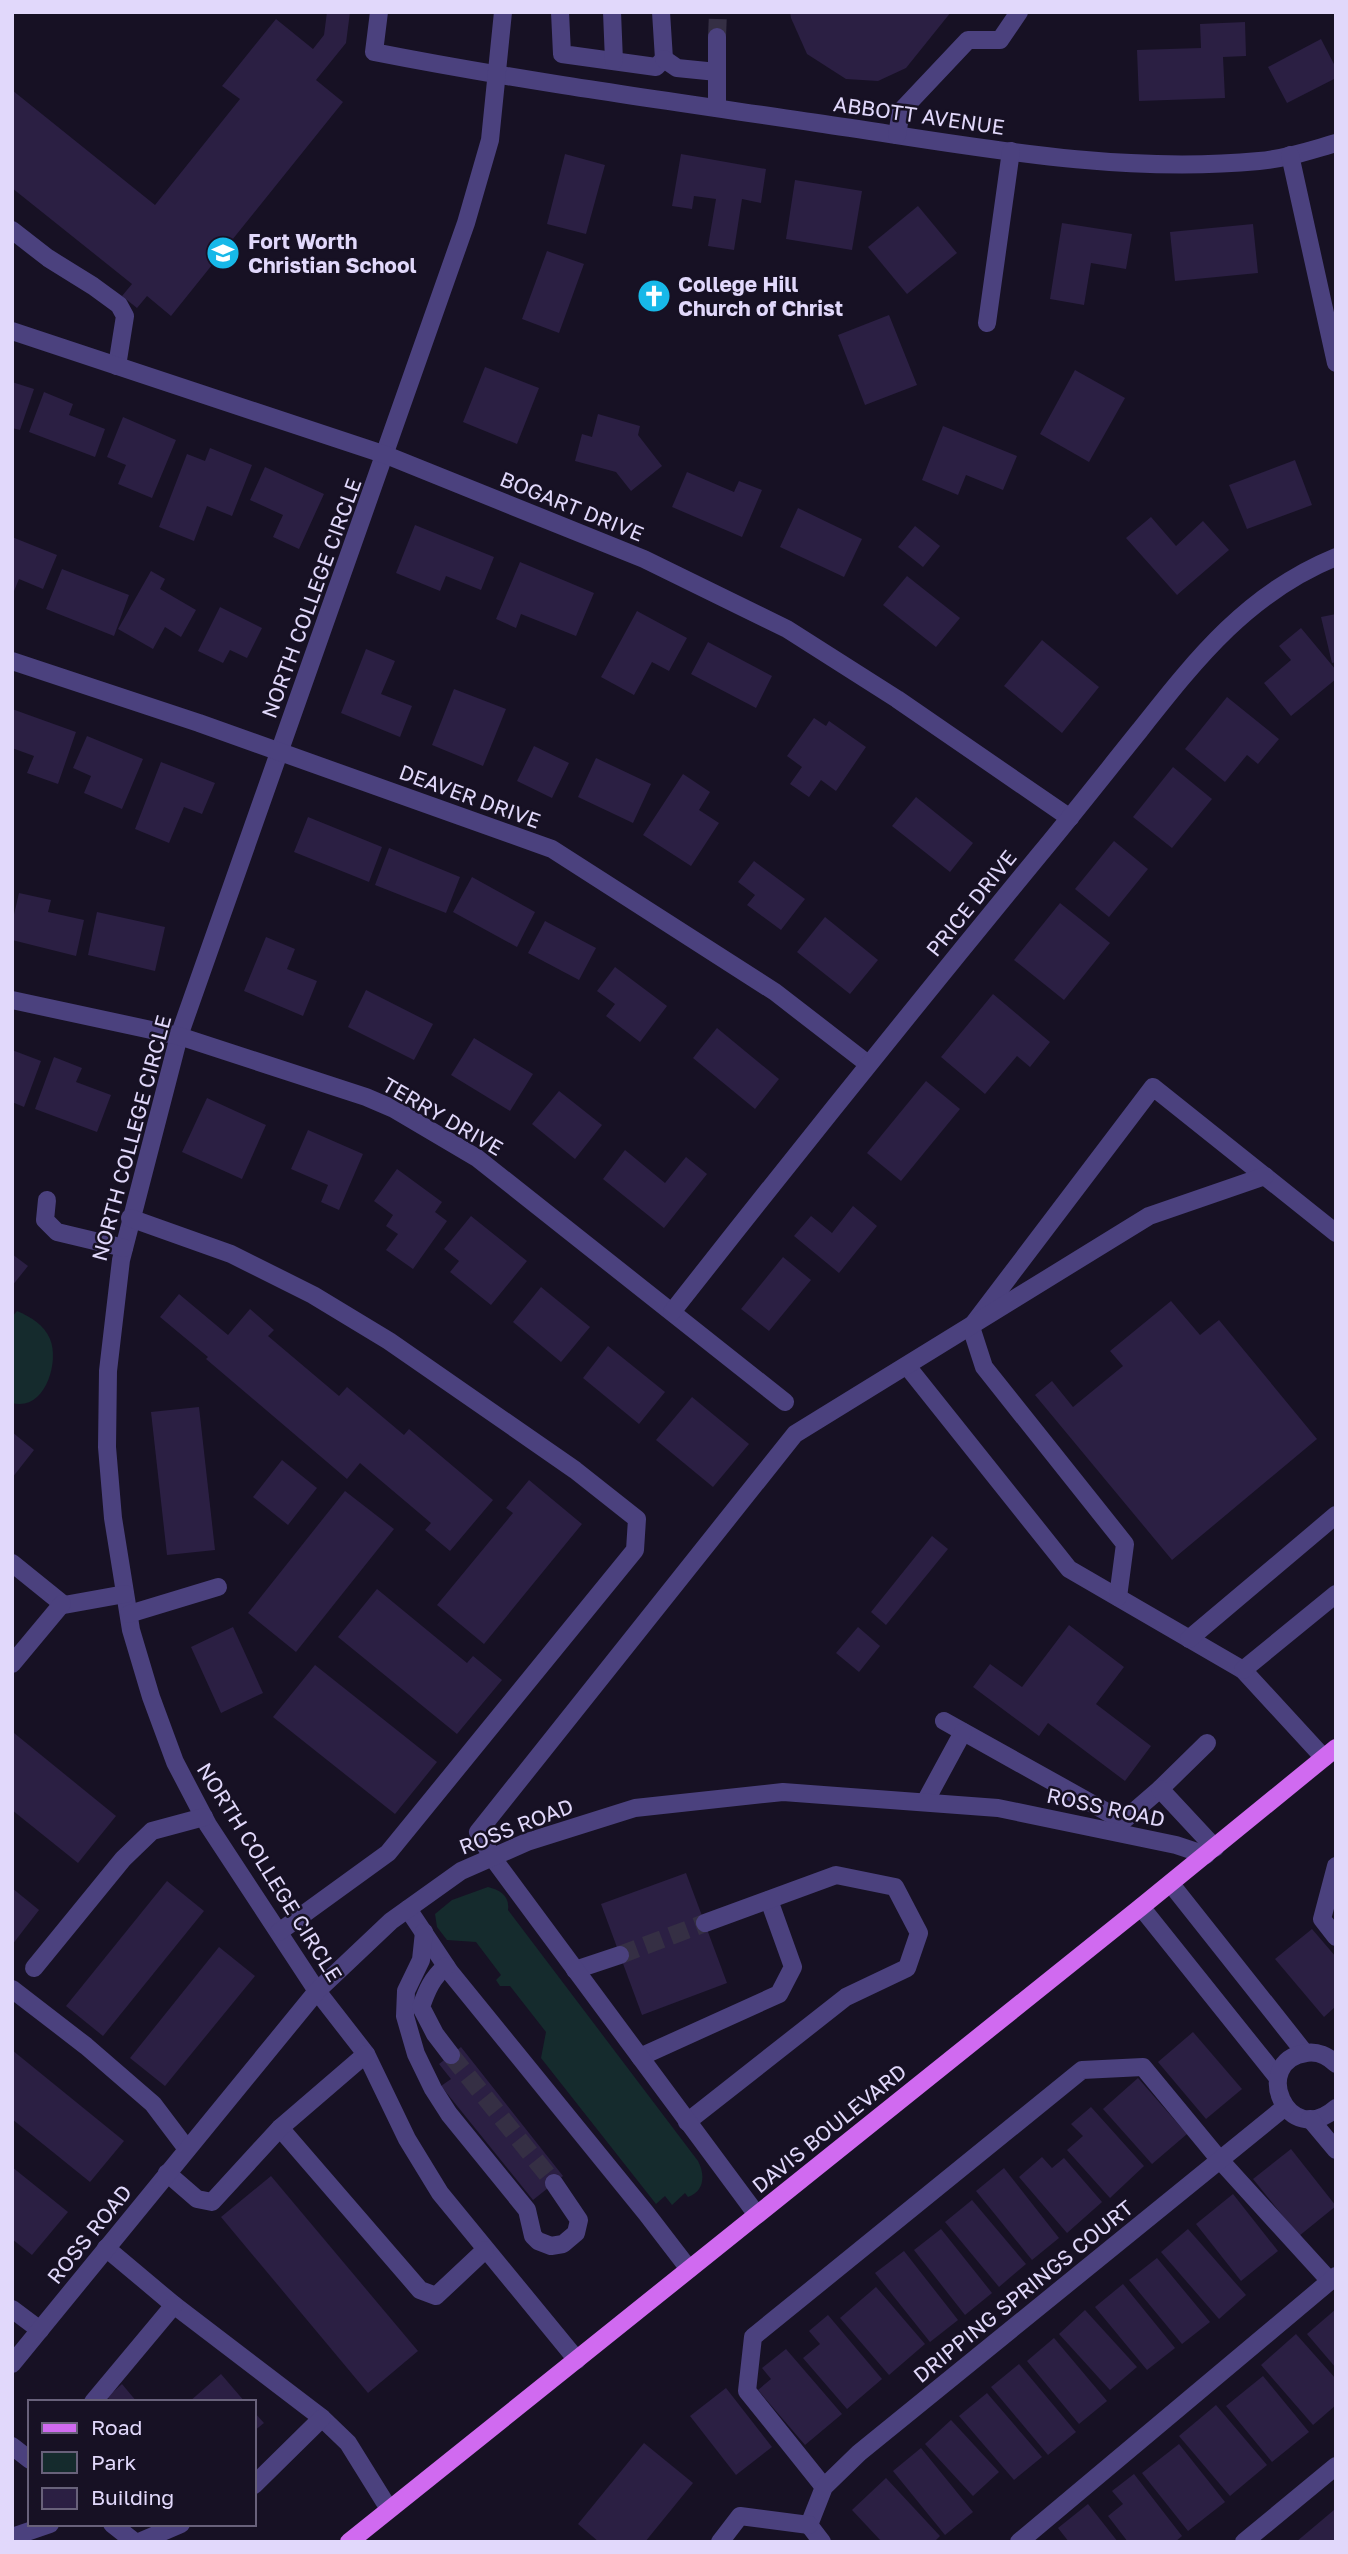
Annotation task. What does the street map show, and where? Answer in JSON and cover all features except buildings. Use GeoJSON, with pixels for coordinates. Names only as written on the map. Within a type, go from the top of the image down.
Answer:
{"type":"FeatureCollection","features":[{"type":"Feature","properties":{"kind":"main road","name":"DAVIS BOULEVARD"},"geometry":{"type":"LineString","coordinates":[[349,2542],[1171,1884],[1330,1753]]}},
{"type":"Feature","properties":{"kind":"street","name":"ABBOTT AVENUE"},"geometry":{"type":"LineString","coordinates":[[379,12],[374,52],[497,76],[1012,151],[1121,165],[1261,161],[1336,144]]}},
{"type":"Feature","properties":{"kind":"street","name":"NORTH COLLEGE CIRCLE"},"geometry":{"type":"LineString","coordinates":[[503,12],[491,140],[470,211],[179,1036],[124,1248],[108,1371],[107,1447],[113,1518],[131,1630],[151,1697],[175,1762],[204,1818],[317,1991],[366,2054],[407,2139],[440,2193],[577,2360]]}},
{"type":"Feature","properties":{"kind":"street"},"geometry":{"type":"LineString","coordinates":[[560,12],[562,54],[656,66],[664,59]]}},
{"type":"Feature","properties":{"kind":"street"},"geometry":{"type":"LineString","coordinates":[[612,12],[614,61]]}},
{"type":"Feature","properties":{"kind":"street"},"geometry":{"type":"LineString","coordinates":[[661,12],[664,59]]}},
{"type":"Feature","properties":{"kind":"street"},"geometry":{"type":"LineString","coordinates":[[897,135],[901,111],[968,40],[999,40],[1019,12]]}},
{"type":"Feature","properties":{"kind":"street"},"geometry":{"type":"LineString","coordinates":[[717,37],[717,108]]}},
{"type":"Feature","properties":{"kind":"street"},"geometry":{"type":"LineString","coordinates":[[664,59],[677,68],[717,72]]}},
{"type":"Feature","properties":{"kind":"street"},"geometry":{"type":"LineString","coordinates":[[987,323],[1012,151]]}},
{"type":"Feature","properties":{"kind":"street"},"geometry":{"type":"LineString","coordinates":[[1290,155],[1336,363]]}},
{"type":"Feature","properties":{"kind":"street"},"geometry":{"type":"LineString","coordinates":[[12,230],[118,305],[125,316],[117,366]]}},
{"type":"Feature","properties":{"kind":"street","name":"BOGART DRIVE"},"geometry":{"type":"LineString","coordinates":[[12,331],[386,455],[645,559],[787,629],[897,699],[1070,818]]}},
{"type":"Feature","properties":{"kind":"street","name":"PRICE DRIVE"},"geometry":{"type":"LineString","coordinates":[[672,1312],[868,1064],[1070,818],[1197,657],[1264,596],[1314,566],[1336,557]]}},
{"type":"Feature","properties":{"kind":"street","name":"DEAVER DRIVE"},"geometry":{"type":"LineString","coordinates":[[12,661],[280,752],[552,849],[775,992],[868,1064]]}},
{"type":"Feature","properties":{"kind":"street","name":"TERRY DRIVE"},"geometry":{"type":"LineString","coordinates":[[12,1000],[179,1036],[366,1097],[394,1109],[477,1158],[785,1402]]}},
{"type":"Feature","properties":{"kind":"street"},"geometry":{"type":"LineString","coordinates":[[971,1327],[1153,1087],[1336,1233]]}},
{"type":"Feature","properties":{"kind":"street"},"geometry":{"type":"LineString","coordinates":[[757,2215],[492,1857],[478,1832],[796,1434],[1149,1216],[1265,1176]]}},
{"type":"Feature","properties":{"kind":"street"},"geometry":{"type":"LineString","coordinates":[[47,1200],[45,1220],[57,1232],[124,1248]]}},
{"type":"Feature","properties":{"kind":"street"},"geometry":{"type":"LineString","coordinates":[[130,1219],[231,1254],[313,1295],[433,1371],[575,1470],[638,1519],[635,1550],[388,1853],[279,1932]]}},
{"type":"Feature","properties":{"kind":"street"},"geometry":{"type":"LineString","coordinates":[[971,1327],[984,1367],[1125,1544],[1118,1597]]}},
{"type":"Feature","properties":{"kind":"street"},"geometry":{"type":"LineString","coordinates":[[908,1366],[1069,1569],[1243,1670],[1330,1753]]}},
{"type":"Feature","properties":{"kind":"street"},"geometry":{"type":"LineString","coordinates":[[1189,1639],[1336,1515]]}},
{"type":"Feature","properties":{"kind":"street"},"geometry":{"type":"LineString","coordinates":[[12,1563],[62,1604]]}},
{"type":"Feature","properties":{"kind":"street"},"geometry":{"type":"LineString","coordinates":[[129,1614],[219,1587]]}},
{"type":"Feature","properties":{"kind":"street"},"geometry":{"type":"LineString","coordinates":[[12,1664],[62,1604],[125,1594]]}},
{"type":"Feature","properties":{"kind":"street"},"geometry":{"type":"LineString","coordinates":[[1243,1670],[1336,1594]]}},
{"type":"Feature","properties":{"kind":"street"},"geometry":{"type":"LineString","coordinates":[[943,1721],[1123,1821],[1207,1743]]}},
{"type":"Feature","properties":{"kind":"street"},"geometry":{"type":"LineString","coordinates":[[925,1802],[963,1732]]}},
{"type":"Feature","properties":{"kind":"street"},"geometry":{"type":"LineString","coordinates":[[1160,1789],[1211,1851]]}},
{"type":"Feature","properties":{"kind":"street","name":"ROSS ROAD"},"geometry":{"type":"LineString","coordinates":[[12,2364],[317,1991],[352,1956],[408,1909],[461,1871],[527,1842],[635,1808],[783,1792],[998,1808],[1211,1851]]}},
{"type":"Feature","properties":{"kind":"street"},"geometry":{"type":"LineString","coordinates":[[1056,1820],[1072,1793]]}},
{"type":"Feature","properties":{"kind":"street"},"geometry":{"type":"LineString","coordinates":[[34,1968],[123,1859],[152,1830],[204,1818]]}},
{"type":"Feature","properties":{"kind":"street"},"geometry":{"type":"LineString","coordinates":[[1336,1866],[1322,1919],[1336,1937]]}},
{"type":"Feature","properties":{"kind":"street"},"geometry":{"type":"LineString","coordinates":[[687,2122],[846,1997],[907,1968],[919,1933],[895,1887],[836,1875],[705,1923]]}},
{"type":"Feature","properties":{"kind":"street"},"geometry":{"type":"LineString","coordinates":[[1171,1884],[1305,2053]]}},
{"type":"Feature","properties":{"kind":"street"},"geometry":{"type":"LineString","coordinates":[[640,2057],[779,1994],[793,1967],[769,1900]]}},
{"type":"Feature","properties":{"kind":"street"},"geometry":{"type":"LineString","coordinates":[[1141,1907],[1278,2078]]}},
{"type":"Feature","properties":{"kind":"street"},"geometry":{"type":"LineString","coordinates":[[408,1909],[446,1966],[689,2269]]}},
{"type":"Feature","properties":{"kind":"street"},"geometry":{"type":"LineString","coordinates":[[424,1932],[422,1960],[406,1991],[405,2016],[416,2054],[433,2089],[449,2114],[527,2210],[533,2236],[544,2245],[558,2247],[568,2241],[578,2227],[579,2220],[554,2183]]}},
{"type":"Feature","properties":{"kind":"street"},"geometry":{"type":"LineString","coordinates":[[575,1970],[620,1955]]}},
{"type":"Feature","properties":{"kind":"street"},"geometry":{"type":"LineString","coordinates":[[446,1966],[427,1989],[421,2007],[435,2034],[451,2055]]}},
{"type":"Feature","properties":{"kind":"street"},"geometry":{"type":"LineString","coordinates":[[12,1989],[86,2046],[153,2104],[187,2149]]}},
{"type":"Feature","properties":{"kind":"street"},"geometry":{"type":"LineString","coordinates":[[1336,2064],[1320,2053],[1305,2053],[1290,2059],[1278,2078],[1278,2094],[1285,2107],[1296,2116],[1320,2118],[1336,2108]]}},
{"type":"Feature","properties":{"kind":"street"},"geometry":{"type":"LineString","coordinates":[[167,2173],[197,2199],[212,2202],[280,2128],[366,2054]]}},
{"type":"Feature","properties":{"kind":"street"},"geometry":{"type":"LineString","coordinates":[[824,2487],[747,2391],[753,2337],[1082,2070],[1143,2067],[1219,2159],[1333,2279],[1019,2542]]}},
{"type":"Feature","properties":{"kind":"street","name":"DRIPPING SPRINGS COURT"},"geometry":{"type":"LineString","coordinates":[[809,2525],[824,2487],[859,2453],[1285,2107]]}},
{"type":"Feature","properties":{"kind":"street"},"geometry":{"type":"LineString","coordinates":[[1310,2119],[1336,2150]]}},
{"type":"Feature","properties":{"kind":"street"},"geometry":{"type":"LineString","coordinates":[[280,2128],[420,2290],[436,2296],[485,2250]]}},
{"type":"Feature","properties":{"kind":"street"},"geometry":{"type":"LineString","coordinates":[[106,2248],[174,2305],[322,2418],[348,2443],[388,2509]]}},
{"type":"Feature","properties":{"kind":"street"},"geometry":{"type":"LineString","coordinates":[[95,2400],[174,2305]]}},
{"type":"Feature","properties":{"kind":"street"},"geometry":{"type":"LineString","coordinates":[[12,2309],[40,2330]]}},
{"type":"Feature","properties":{"kind":"street"},"geometry":{"type":"LineString","coordinates":[[256,2483],[322,2418]]}},
{"type":"Feature","properties":{"kind":"street"},"geometry":{"type":"LineString","coordinates":[[12,2446],[28,2458]]}},
{"type":"Feature","properties":{"kind":"street"},"geometry":{"type":"LineString","coordinates":[[1244,2542],[1336,2466]]}},
{"type":"Feature","properties":{"kind":"street"},"geometry":{"type":"LineString","coordinates":[[720,2542],[740,2516],[809,2525],[822,2542]]}},
{"type":"Feature","properties":{"kind":"street"},"geometry":{"type":"LineString","coordinates":[[12,2537],[44,2526]]}},
{"type":"Feature","properties":{"kind":"street"},"geometry":{"type":"LineString","coordinates":[[115,2526],[137,2542],[176,2526]]}},
{"type":"Feature","properties":{"kind":"green space"},"geometry":{"type":"Polygon","coordinates":[[[17,1311],[41,1326],[53,1349],[47,1383],[33,1400],[23,1404],[12,1403],[12,1317],[17,1311]]]}},
{"type":"Feature","properties":{"kind":"green space"},"geometry":{"type":"Polygon","coordinates":[[[488,1887],[506,1897],[508,1910],[698,2161],[702,2182],[694,2194],[688,2197],[685,2193],[672,2205],[665,2196],[656,2204],[541,2058],[546,2032],[510,1986],[500,1986],[496,1980],[501,1975],[476,1942],[447,1940],[437,1927],[435,1914],[452,1900],[488,1887]]]}},
{"type":"Feature","properties":{"kind":"tunnel"},"geometry":{"type":"LineString","coordinates":[[717,37],[718,12]]}},
{"type":"Feature","properties":{"kind":"tunnel"},"geometry":{"type":"LineString","coordinates":[[620,1955],[705,1923]]}},
{"type":"Feature","properties":{"kind":"tunnel"},"geometry":{"type":"LineString","coordinates":[[451,2055],[554,2183]]}},
{"type":"Feature","properties":{"kind":"place","name":"Fort Worth Christian School"},"geometry":{"type":"Point","coordinates":[223,253]}},
{"type":"Feature","properties":{"kind":"place","name":"College Hill Church of Christ"},"geometry":{"type":"Point","coordinates":[654,296]}}]}
